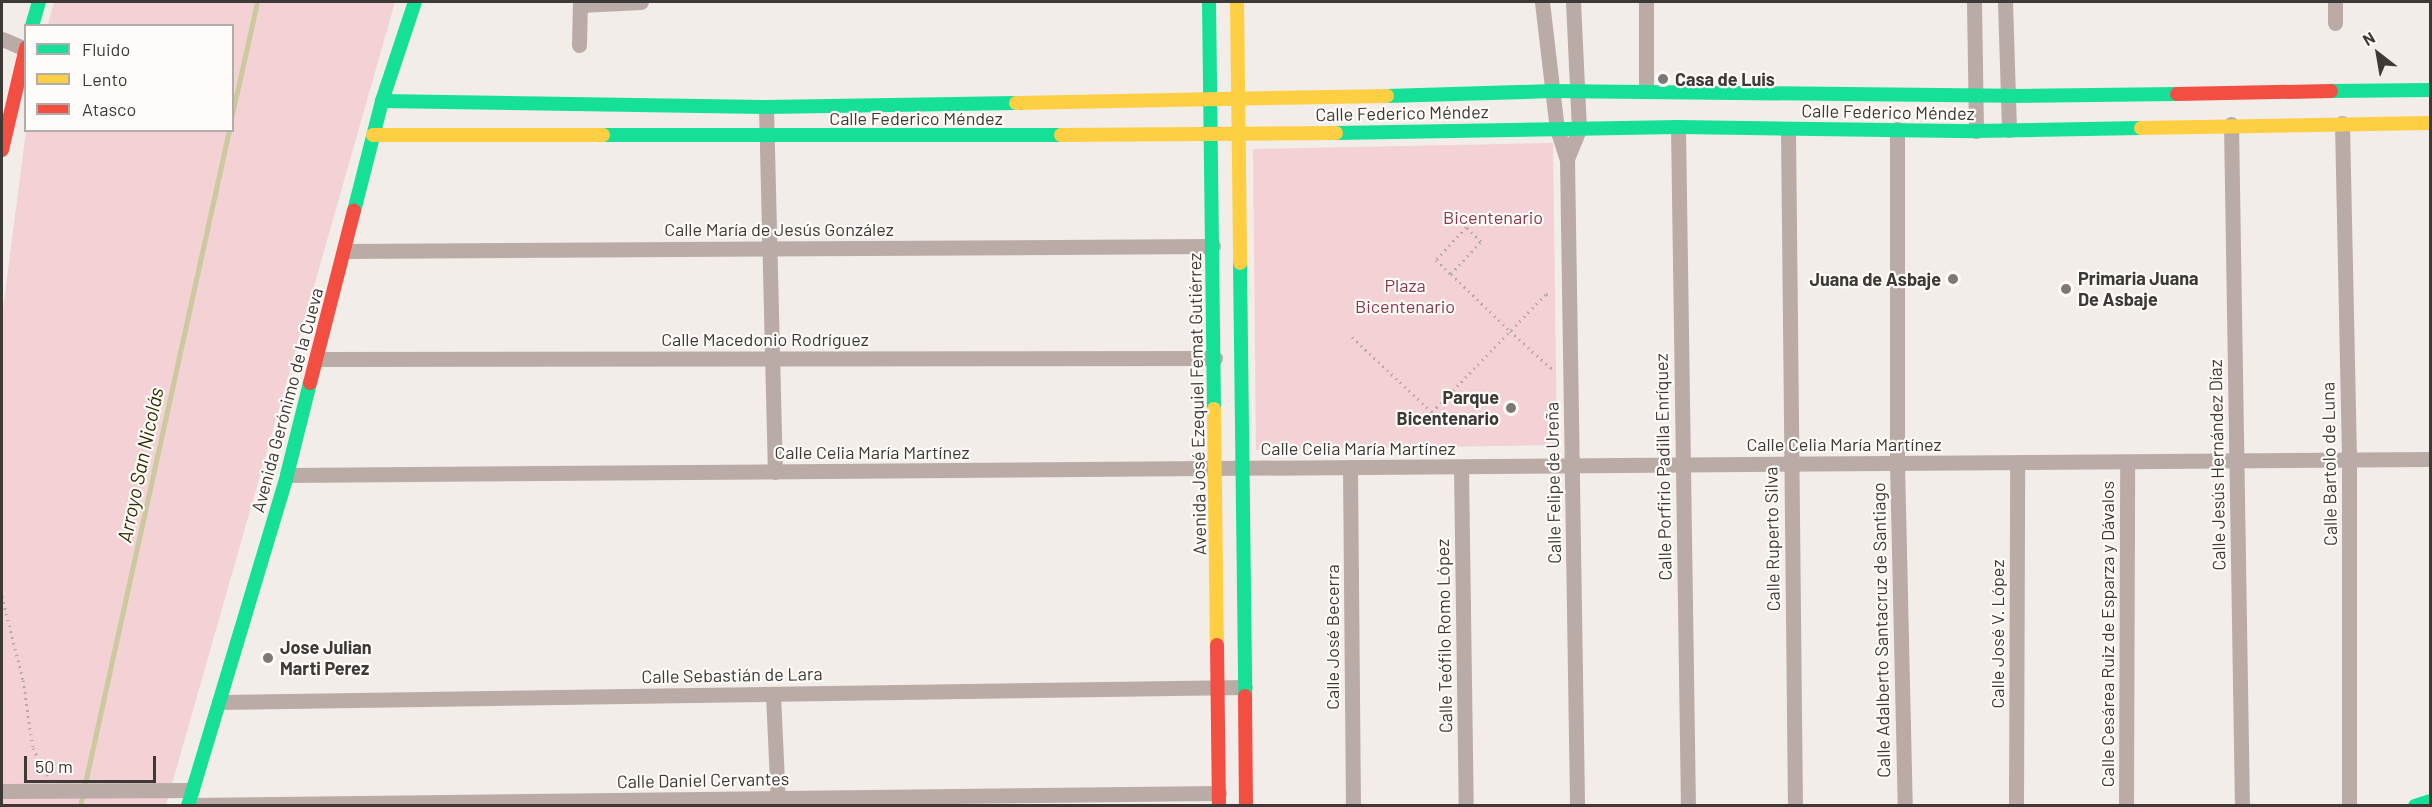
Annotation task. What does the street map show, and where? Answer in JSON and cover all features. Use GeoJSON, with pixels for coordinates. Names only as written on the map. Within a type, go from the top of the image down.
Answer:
{"type":"FeatureCollection","features":[{"type":"Feature","properties":{"kind":"street"},"geometry":{"type":"LineString","coordinates":[[33,24],[39,2]]}},
{"type":"Feature","properties":{"kind":"street","name":"Avenida Gerónimo de la Cueva"},"geometry":{"type":"LineString","coordinates":[[188,805],[287,476],[382,101],[415,2]]}},
{"type":"Feature","properties":{"kind":"street"},"geometry":{"type":"LineString","coordinates":[[579,45],[580,3],[641,2]]}},
{"type":"Feature","properties":{"kind":"street","name":"Avenida José Ezequiel Femat Gutiérrez"},"geometry":{"type":"LineString","coordinates":[[1209,2],[1217,469],[1219,799]]}},
{"type":"Feature","properties":{"kind":"street"},"geometry":{"type":"LineString","coordinates":[[1237,2],[1246,806]]}},
{"type":"Feature","properties":{"kind":"street","name":"Calle Felipe de Ureña"},"geometry":{"type":"LineString","coordinates":[[1542,2],[1557,129],[1567,159],[1577,806]]}},
{"type":"Feature","properties":{"kind":"street","name":"Calle Felipe de Ureña"},"geometry":{"type":"LineString","coordinates":[[1567,159],[1579,129],[1575,91],[1573,2]]}},
{"type":"Feature","properties":{"kind":"street"},"geometry":{"type":"LineString","coordinates":[[1646,2],[1646,91]]}},
{"type":"Feature","properties":{"kind":"street"},"geometry":{"type":"LineString","coordinates":[[1974,2],[1976,131]]}},
{"type":"Feature","properties":{"kind":"street"},"geometry":{"type":"LineString","coordinates":[[2005,2],[2009,130]]}},
{"type":"Feature","properties":{"kind":"street"},"geometry":{"type":"LineString","coordinates":[[2335,2],[2335,23]]}},
{"type":"Feature","properties":{"kind":"street"},"geometry":{"type":"LineString","coordinates":[[2,39],[24,48]]}},
{"type":"Feature","properties":{"kind":"street"},"geometry":{"type":"LineString","coordinates":[[2,150],[4,119],[24,51]]}},
{"type":"Feature","properties":{"kind":"street","name":"Calle Federico Méndez"},"geometry":{"type":"LineString","coordinates":[[382,101],[766,107],[1238,100],[1552,91],[2008,96],[2430,90]]}},
{"type":"Feature","properties":{"kind":"street"},"geometry":{"type":"LineString","coordinates":[[766,107],[775,472]]}},
{"type":"Feature","properties":{"kind":"street","name":"Calle Bartolo de Luna"},"geometry":{"type":"LineString","coordinates":[[2342,123],[2349,460],[2349,806]]}},
{"type":"Feature","properties":{"kind":"street","name":"Calle Federico Méndez"},"geometry":{"type":"LineString","coordinates":[[373,135],[767,137],[1239,135],[1678,127],[1976,131],[2231,124],[2430,123]]}},
{"type":"Feature","properties":{"kind":"street","name":"Calle Jesús Hernández Díaz"},"geometry":{"type":"LineString","coordinates":[[2231,124],[2242,806]]}},
{"type":"Feature","properties":{"kind":"street","name":"Calle Porfirio Padilla Enríquez"},"geometry":{"type":"LineString","coordinates":[[1678,127],[1688,806]]}},
{"type":"Feature","properties":{"kind":"street","name":"Calle Ruperto Silva"},"geometry":{"type":"LineString","coordinates":[[1788,129],[1795,806]]}},
{"type":"Feature","properties":{"kind":"street","name":"Calle Adalberto Santacruz de Santiago"},"geometry":{"type":"LineString","coordinates":[[1897,129],[1897,463],[1905,806]]}},
{"type":"Feature","properties":{"kind":"street","name":"Calle María de Jesús González"},"geometry":{"type":"LineString","coordinates":[[345,251],[1213,246]]}},
{"type":"Feature","properties":{"kind":"street","name":"Calle Macedonio Rodríguez"},"geometry":{"type":"LineString","coordinates":[[316,359],[1215,358]]}},
{"type":"Feature","properties":{"kind":"street","name":"Calle Celia María Martínez"},"geometry":{"type":"LineString","coordinates":[[287,476],[2430,459]]}},
{"type":"Feature","properties":{"kind":"street","name":"Calle José V. López"},"geometry":{"type":"LineString","coordinates":[[2016,806],[2017,462]]}},
{"type":"Feature","properties":{"kind":"street","name":"Calle Cesárea Ruiz de Esparza y Dávalos"},"geometry":{"type":"LineString","coordinates":[[2126,806],[2127,462]]}},
{"type":"Feature","properties":{"kind":"street","name":"Calle José Becerra"},"geometry":{"type":"LineString","coordinates":[[1350,467],[1353,806]]}},
{"type":"Feature","properties":{"kind":"street","name":"Calle Teófilo Romo López"},"geometry":{"type":"LineString","coordinates":[[1461,467],[1466,806]]}},
{"type":"Feature","properties":{"kind":"street","name":"Calle Sebastián de Lara"},"geometry":{"type":"LineString","coordinates":[[219,702],[1245,687]]}},
{"type":"Feature","properties":{"kind":"street"},"geometry":{"type":"LineString","coordinates":[[772,694],[778,802]]}},
{"type":"Feature","properties":{"kind":"street"},"geometry":{"type":"LineString","coordinates":[[2,791],[192,790]]}},
{"type":"Feature","properties":{"kind":"street","name":"Calle Daniel Cervantes"},"geometry":{"type":"LineString","coordinates":[[188,805],[1219,799]]}},
{"type":"Feature","properties":{"kind":"street"},"geometry":{"type":"LineString","coordinates":[[2415,806],[2430,801]]}},
{"type":"Feature","properties":{"kind":"path"},"geometry":{"type":"LineString","coordinates":[[1451,274],[1481,241],[1466,227],[1436,260],[1551,368],[1570,368]]}},
{"type":"Feature","properties":{"kind":"path"},"geometry":{"type":"LineString","coordinates":[[1352,337],[1432,412],[1546,294],[1569,291]]}},
{"type":"Feature","properties":{"kind":"path"},"geometry":{"type":"LineString","coordinates":[[2,596],[23,680],[33,748],[46,774],[66,791]]}},
{"type":"Feature","properties":{"kind":"green space"},"geometry":{"type":"Polygon","coordinates":[[[54,2],[395,2],[166,805],[2,806],[2,317],[26,132],[234,132],[234,24],[48,24],[54,2]]]}},
{"type":"Feature","properties":{"kind":"green space","name":"Plaza Bicentenario"},"geometry":{"type":"Polygon","coordinates":[[[1553,143],[1557,445],[1256,450],[1253,149],[1553,143]]]}},
{"type":"Feature","properties":{"kind":"waterway","name":"Arroyo San Nicolás"},"geometry":{"type":"LineString","coordinates":[[234,105],[257,2]]}},
{"type":"Feature","properties":{"kind":"waterway","name":"Arroyo San Nicolás"},"geometry":{"type":"LineString","coordinates":[[80,806],[229,132]]}},
{"type":"Feature","properties":{"kind":"traffic: fast"},"geometry":{"type":"LineString","coordinates":[[33,24],[39,2]]}},
{"type":"Feature","properties":{"kind":"traffic: fast"},"geometry":{"type":"LineString","coordinates":[[354,211],[382,101],[415,2]]}},
{"type":"Feature","properties":{"kind":"traffic: fast"},"geometry":{"type":"LineString","coordinates":[[1209,2],[1214,409]]}},
{"type":"Feature","properties":{"kind":"traffic: fast"},"geometry":{"type":"LineString","coordinates":[[2331,91],[2430,90]]}},
{"type":"Feature","properties":{"kind":"traffic: fast"},"geometry":{"type":"LineString","coordinates":[[1387,96],[1552,91],[2008,96],[2177,94]]}},
{"type":"Feature","properties":{"kind":"traffic: fast"},"geometry":{"type":"LineString","coordinates":[[382,101],[766,107],[1016,103]]}},
{"type":"Feature","properties":{"kind":"traffic: fast"},"geometry":{"type":"LineString","coordinates":[[1336,133],[1678,127],[1976,131],[2141,128]]}},
{"type":"Feature","properties":{"kind":"traffic: fast"},"geometry":{"type":"LineString","coordinates":[[603,135],[1061,135]]}},
{"type":"Feature","properties":{"kind":"traffic: fast"},"geometry":{"type":"LineString","coordinates":[[1240,263],[1245,696]]}},
{"type":"Feature","properties":{"kind":"traffic: fast"},"geometry":{"type":"LineString","coordinates":[[188,806],[287,475],[310,383]]}},
{"type":"Feature","properties":{"kind":"traffic: fast"},"geometry":{"type":"LineString","coordinates":[[2415,806],[2430,801]]}},
{"type":"Feature","properties":{"kind":"traffic: slow"},"geometry":{"type":"LineString","coordinates":[[1237,2],[1240,263]]}},
{"type":"Feature","properties":{"kind":"traffic: slow"},"geometry":{"type":"LineString","coordinates":[[1016,103],[1387,96]]}},
{"type":"Feature","properties":{"kind":"traffic: slow"},"geometry":{"type":"LineString","coordinates":[[2141,128],[2430,123]]}},
{"type":"Feature","properties":{"kind":"traffic: slow"},"geometry":{"type":"LineString","coordinates":[[1061,135],[1336,133]]}},
{"type":"Feature","properties":{"kind":"traffic: slow"},"geometry":{"type":"LineString","coordinates":[[373,135],[603,135]]}},
{"type":"Feature","properties":{"kind":"traffic: slow"},"geometry":{"type":"LineString","coordinates":[[1214,409],[1217,645]]}},
{"type":"Feature","properties":{"kind":"traffic: jam"},"geometry":{"type":"LineString","coordinates":[[2,150],[24,56]]}},
{"type":"Feature","properties":{"kind":"traffic: jam"},"geometry":{"type":"LineString","coordinates":[[2177,94],[2331,91]]}},
{"type":"Feature","properties":{"kind":"traffic: jam"},"geometry":{"type":"LineString","coordinates":[[310,383],[354,211]]}},
{"type":"Feature","properties":{"kind":"traffic: jam"},"geometry":{"type":"LineString","coordinates":[[1217,645],[1219,806]]}},
{"type":"Feature","properties":{"kind":"traffic: jam"},"geometry":{"type":"LineString","coordinates":[[1245,696],[1246,806]]}},
{"type":"Feature","properties":{"kind":"place","name":"Casa de Luis"},"geometry":{"type":"Point","coordinates":[1663,79]}},
{"type":"Feature","properties":{"kind":"place","name":"Juana de Asbaje"},"geometry":{"type":"Point","coordinates":[1953,279]}},
{"type":"Feature","properties":{"kind":"place","name":"Primaria Juana De Asbaje"},"geometry":{"type":"Point","coordinates":[2066,289]}},
{"type":"Feature","properties":{"kind":"place","name":"Parque Bicentenario"},"geometry":{"type":"Point","coordinates":[1511,408]}},
{"type":"Feature","properties":{"kind":"place","name":"Jose Julian Marti Perez"},"geometry":{"type":"Point","coordinates":[268,658]}},
{"type":"Feature","properties":{"kind":"park label","name":"Bicentenario"},"geometry":{"type":"Point","coordinates":[1493,217]}}]}
